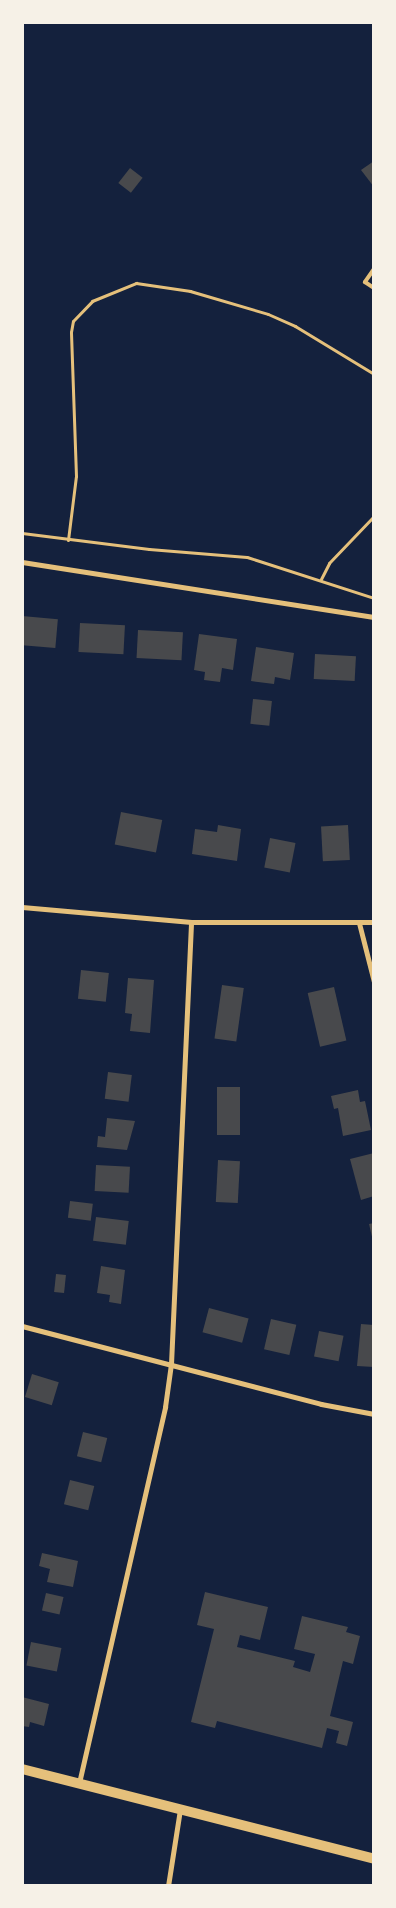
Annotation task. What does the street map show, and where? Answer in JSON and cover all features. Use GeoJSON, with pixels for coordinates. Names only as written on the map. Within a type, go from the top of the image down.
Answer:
{"type":"FeatureCollection","features":[{"type":"Feature","properties":{"kind":"main road"},"geometry":{"type":"LineString","coordinates":[[22,1769],[374,1859]]}},
{"type":"Feature","properties":{"kind":"street"},"geometry":{"type":"LineString","coordinates":[[22,562],[374,617]]}},
{"type":"Feature","properties":{"kind":"street"},"geometry":{"type":"LineString","coordinates":[[22,907],[191,922],[374,922]]}},
{"type":"Feature","properties":{"kind":"street"},"geometry":{"type":"LineString","coordinates":[[79,1783],[165,1407],[171,1364],[191,922]]}},
{"type":"Feature","properties":{"kind":"street"},"geometry":{"type":"LineString","coordinates":[[359,923],[374,982]]}},
{"type":"Feature","properties":{"kind":"street"},"geometry":{"type":"LineString","coordinates":[[22,1326],[321,1404],[374,1414]]}},
{"type":"Feature","properties":{"kind":"street"},"geometry":{"type":"LineString","coordinates":[[168,1886],[180,1809]]}},
{"type":"Feature","properties":{"kind":"lane"},"geometry":{"type":"LineString","coordinates":[[374,269],[365,282],[374,288]]}},
{"type":"Feature","properties":{"kind":"path"},"geometry":{"type":"LineString","coordinates":[[68,540],[76,476],[71,332],[74,321],[92,301],[136,283],[161,285],[199,294],[268,314],[295,326],[374,374]]}},
{"type":"Feature","properties":{"kind":"path"},"geometry":{"type":"LineString","coordinates":[[321,579],[329,563],[374,516]]}},
{"type":"Feature","properties":{"kind":"path"},"geometry":{"type":"LineString","coordinates":[[22,533],[181,553],[225,553],[271,563],[374,598]]}},
{"type":"Feature","properties":{"kind":"building"},"geometry":{"type":"Polygon","coordinates":[[[374,161],[374,187],[361,170],[374,161]]]}},
{"type":"Feature","properties":{"kind":"building"},"geometry":{"type":"Polygon","coordinates":[[[130,168],[143,178],[131,193],[118,183],[130,168]]]}},
{"type":"Feature","properties":{"kind":"building"},"geometry":{"type":"Polygon","coordinates":[[[22,616],[58,619],[55,648],[22,645],[22,616]]]}},
{"type":"Feature","properties":{"kind":"building"},"geometry":{"type":"Polygon","coordinates":[[[80,623],[125,625],[123,654],[78,652],[80,623]]]}},
{"type":"Feature","properties":{"kind":"building"},"geometry":{"type":"Polygon","coordinates":[[[138,630],[183,632],[181,660],[137,658],[138,630]]]}},
{"type":"Feature","properties":{"kind":"building"},"geometry":{"type":"Polygon","coordinates":[[[199,634],[237,639],[233,670],[222,668],[220,682],[204,680],[205,672],[194,670],[199,634]]]}},
{"type":"Feature","properties":{"kind":"building"},"geometry":{"type":"Polygon","coordinates":[[[256,647],[294,653],[290,680],[275,677],[274,684],[251,681],[256,647]]]}},
{"type":"Feature","properties":{"kind":"building"},"geometry":{"type":"Polygon","coordinates":[[[315,654],[356,656],[355,681],[314,679],[315,654]]]}},
{"type":"Feature","properties":{"kind":"building"},"geometry":{"type":"Polygon","coordinates":[[[253,699],[272,701],[269,726],[250,724],[253,699]]]}},
{"type":"Feature","properties":{"kind":"building"},"geometry":{"type":"Polygon","coordinates":[[[121,812],[162,820],[156,852],[115,844],[121,812]]]}},
{"type":"Feature","properties":{"kind":"building"},"geometry":{"type":"Polygon","coordinates":[[[218,825],[241,829],[237,861],[192,854],[195,829],[217,832],[218,825]]]}},
{"type":"Feature","properties":{"kind":"building"},"geometry":{"type":"Polygon","coordinates":[[[348,825],[350,860],[323,861],[321,826],[348,825]]]}},
{"type":"Feature","properties":{"kind":"building"},"geometry":{"type":"Polygon","coordinates":[[[270,838],[296,843],[290,872],[264,867],[270,838]]]}},
{"type":"Feature","properties":{"kind":"building"},"geometry":{"type":"Polygon","coordinates":[[[81,970],[109,973],[106,1002],[78,999],[81,970]]]}},
{"type":"Feature","properties":{"kind":"building"},"geometry":{"type":"Polygon","coordinates":[[[128,978],[154,980],[150,1033],[130,1031],[132,1014],[125,1013],[128,978]]]}},
{"type":"Feature","properties":{"kind":"building"},"geometry":{"type":"Polygon","coordinates":[[[222,985],[244,988],[236,1042],[214,1038],[222,985]]]}},
{"type":"Feature","properties":{"kind":"building"},"geometry":{"type":"Polygon","coordinates":[[[334,987],[346,1041],[320,1047],[308,993],[334,987]]]}},
{"type":"Feature","properties":{"kind":"building"},"geometry":{"type":"Polygon","coordinates":[[[108,1072],[132,1075],[129,1102],[105,1099],[108,1072]]]}},
{"type":"Feature","properties":{"kind":"building"},"geometry":{"type":"Polygon","coordinates":[[[217,1087],[240,1087],[240,1135],[217,1135],[217,1087]]]}},
{"type":"Feature","properties":{"kind":"building"},"geometry":{"type":"Polygon","coordinates":[[[358,1090],[360,1102],[365,1101],[371,1130],[343,1136],[338,1108],[334,1109],[331,1096],[358,1090]]]}},
{"type":"Feature","properties":{"kind":"building"},"geometry":{"type":"Polygon","coordinates":[[[107,1118],[135,1121],[127,1150],[97,1147],[98,1136],[105,1137],[107,1118]]]}},
{"type":"Feature","properties":{"kind":"building"},"geometry":{"type":"Polygon","coordinates":[[[374,1153],[374,1196],[361,1200],[350,1159],[374,1153]]]}},
{"type":"Feature","properties":{"kind":"building"},"geometry":{"type":"Polygon","coordinates":[[[218,1160],[240,1161],[238,1203],[216,1202],[218,1160]]]}},
{"type":"Feature","properties":{"kind":"building"},"geometry":{"type":"Polygon","coordinates":[[[96,1165],[130,1167],[129,1193],[95,1191],[96,1165]]]}},
{"type":"Feature","properties":{"kind":"building"},"geometry":{"type":"Polygon","coordinates":[[[70,1201],[93,1204],[91,1221],[68,1218],[70,1201]]]}},
{"type":"Feature","properties":{"kind":"building"},"geometry":{"type":"Polygon","coordinates":[[[96,1217],[129,1221],[126,1245],[93,1241],[96,1217]]]}},
{"type":"Feature","properties":{"kind":"building"},"geometry":{"type":"Polygon","coordinates":[[[374,1223],[374,1241],[373,1241],[369,1224],[374,1223]]]}},
{"type":"Feature","properties":{"kind":"building"},"geometry":{"type":"Polygon","coordinates":[[[101,1266],[125,1270],[121,1304],[109,1302],[110,1295],[97,1293],[101,1266]]]}},
{"type":"Feature","properties":{"kind":"building"},"geometry":{"type":"Polygon","coordinates":[[[56,1274],[66,1275],[64,1293],[54,1292],[56,1274]]]}},
{"type":"Feature","properties":{"kind":"building"},"geometry":{"type":"Polygon","coordinates":[[[209,1308],[249,1319],[242,1343],[203,1332],[209,1308]]]}},
{"type":"Feature","properties":{"kind":"building"},"geometry":{"type":"Polygon","coordinates":[[[271,1319],[296,1325],[289,1355],[264,1349],[271,1319]]]}},
{"type":"Feature","properties":{"kind":"building"},"geometry":{"type":"Polygon","coordinates":[[[361,1324],[374,1325],[374,1367],[357,1366],[361,1324]]]}},
{"type":"Feature","properties":{"kind":"building"},"geometry":{"type":"Polygon","coordinates":[[[319,1331],[344,1336],[339,1361],[314,1357],[319,1331]]]}},
{"type":"Feature","properties":{"kind":"building"},"geometry":{"type":"Polygon","coordinates":[[[32,1374],[59,1382],[52,1405],[25,1397],[32,1374]]]}},
{"type":"Feature","properties":{"kind":"building"},"geometry":{"type":"Polygon","coordinates":[[[83,1432],[107,1438],[101,1462],[77,1456],[83,1432]]]}},
{"type":"Feature","properties":{"kind":"building"},"geometry":{"type":"Polygon","coordinates":[[[70,1480],[94,1486],[88,1510],[64,1504],[70,1480]]]}},
{"type":"Feature","properties":{"kind":"building"},"geometry":{"type":"Polygon","coordinates":[[[42,1553],[78,1561],[73,1587],[47,1582],[50,1569],[39,1566],[42,1553]]]}},
{"type":"Feature","properties":{"kind":"building"},"geometry":{"type":"Polygon","coordinates":[[[205,1592],[268,1607],[260,1640],[240,1635],[237,1647],[295,1661],[293,1667],[310,1672],[315,1654],[294,1649],[302,1616],[348,1627],[346,1632],[360,1636],[353,1664],[343,1661],[330,1716],[353,1722],[347,1746],[336,1743],[339,1731],[327,1728],[322,1748],[217,1721],[215,1728],[191,1722],[214,1629],[197,1625],[205,1592]]]}},
{"type":"Feature","properties":{"kind":"building"},"geometry":{"type":"Polygon","coordinates":[[[46,1593],[64,1597],[59,1615],[42,1611],[46,1593]]]}},
{"type":"Feature","properties":{"kind":"building"},"geometry":{"type":"Polygon","coordinates":[[[31,1642],[61,1648],[57,1671],[26,1666],[31,1642]]]}},
{"type":"Feature","properties":{"kind":"building"},"geometry":{"type":"Polygon","coordinates":[[[22,1697],[49,1704],[44,1726],[30,1722],[29,1727],[22,1726],[22,1697]]]}}]}
